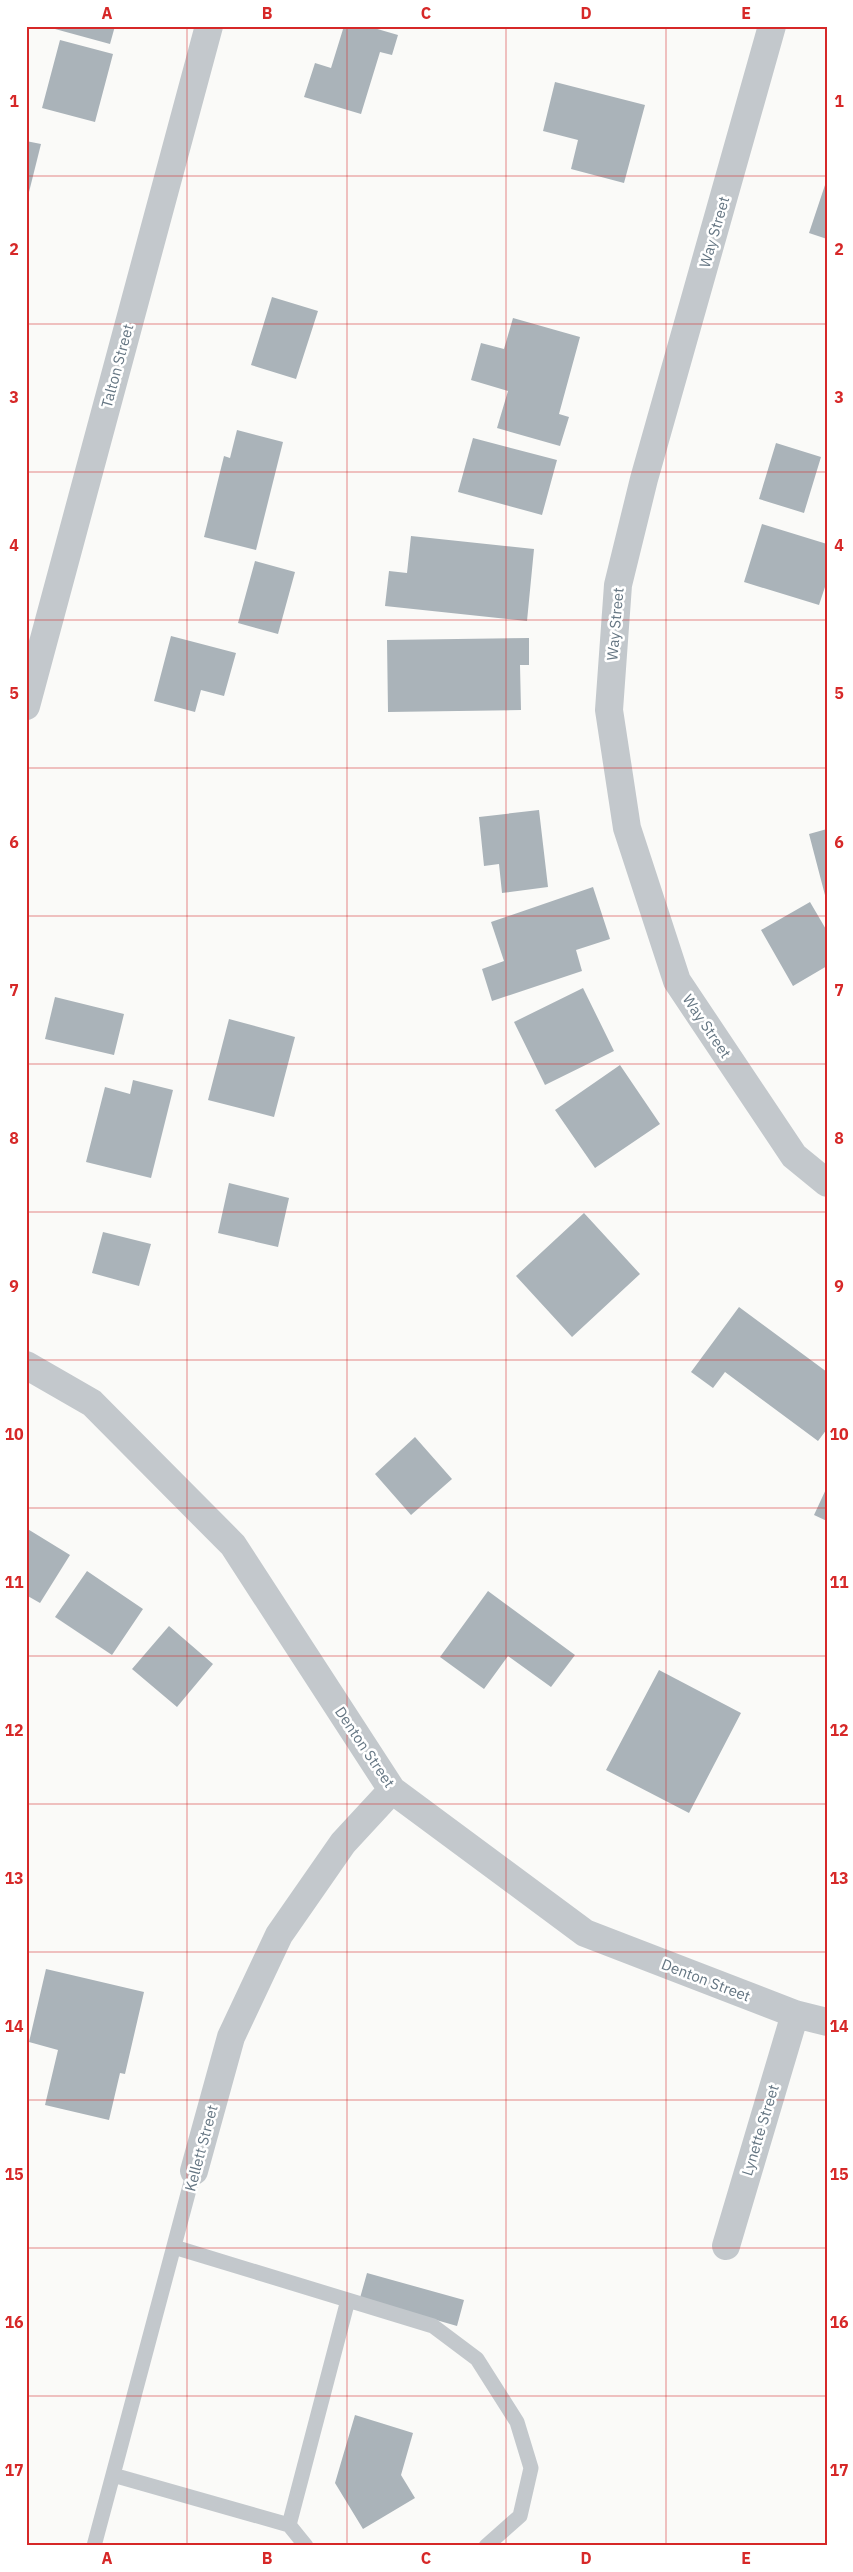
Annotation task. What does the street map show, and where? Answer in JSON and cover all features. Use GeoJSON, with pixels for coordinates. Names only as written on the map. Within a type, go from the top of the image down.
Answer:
{"type":"FeatureCollection","features":[{"type":"Feature","properties":{"kind":"street","name":"Talton Street"},"geometry":{"type":"LineString","coordinates":[[26,706],[208,26]]}},
{"type":"Feature","properties":{"kind":"street","name":"Way Street"},"geometry":{"type":"LineString","coordinates":[[772,26],[644,479],[618,586],[609,710],[627,828],[677,981],[794,1156],[827,1183]]}},
{"type":"Feature","properties":{"kind":"street","name":"Denton Street"},"geometry":{"type":"LineString","coordinates":[[26,1365],[92,1403],[233,1545],[392,1790],[585,1932],[795,2014],[827,2022]]}},
{"type":"Feature","properties":{"kind":"street","name":"Kellett Street"},"geometry":{"type":"LineString","coordinates":[[194,2171],[231,2037],[279,1936],[343,1842],[392,1790]]}},
{"type":"Feature","properties":{"kind":"street","name":"Lynette Street"},"geometry":{"type":"LineString","coordinates":[[726,2246],[795,2014]]}},
{"type":"Feature","properties":{"kind":"lane","name":"Kellett Street"},"geometry":{"type":"LineString","coordinates":[[94,2546],[194,2171]]}},
{"type":"Feature","properties":{"kind":"lane"},"geometry":{"type":"LineString","coordinates":[[174,2247],[432,2326],[477,2358],[517,2422],[531,2468],[520,2516],[486,2546]]}},
{"type":"Feature","properties":{"kind":"lane"},"geometry":{"type":"LineString","coordinates":[[289,2525],[348,2300]]}},
{"type":"Feature","properties":{"kind":"lane"},"geometry":{"type":"LineString","coordinates":[[113,2475],[289,2525],[306,2546]]}},
{"type":"Feature","properties":{"kind":"building"},"geometry":{"type":"Polygon","coordinates":[[[56,26],[115,26],[110,44],[55,29],[56,26]]]}},
{"type":"Feature","properties":{"kind":"building"},"geometry":{"type":"Polygon","coordinates":[[[344,26],[367,26],[398,35],[392,55],[380,52],[361,114],[304,97],[315,63],[331,68],[344,26]]]}},
{"type":"Feature","properties":{"kind":"building"},"geometry":{"type":"Polygon","coordinates":[[[60,40],[113,54],[95,122],[42,108],[60,40]]]}},
{"type":"Feature","properties":{"kind":"building"},"geometry":{"type":"Polygon","coordinates":[[[555,82],[645,105],[624,183],[571,169],[578,140],[543,131],[555,82]]]}},
{"type":"Feature","properties":{"kind":"building"},"geometry":{"type":"Polygon","coordinates":[[[26,141],[41,144],[27,200],[26,200],[26,141]]]}},
{"type":"Feature","properties":{"kind":"building"},"geometry":{"type":"Polygon","coordinates":[[[827,183],[827,239],[809,233],[827,183]]]}},
{"type":"Feature","properties":{"kind":"building"},"geometry":{"type":"Polygon","coordinates":[[[272,297],[318,311],[296,379],[251,365],[272,297]]]}},
{"type":"Feature","properties":{"kind":"building"},"geometry":{"type":"Polygon","coordinates":[[[513,318],[580,337],[559,414],[569,417],[560,446],[497,428],[508,391],[471,380],[481,343],[504,349],[513,318]]]}},
{"type":"Feature","properties":{"kind":"building"},"geometry":{"type":"Polygon","coordinates":[[[237,430],[283,442],[256,550],[204,537],[224,456],[230,458],[237,430]]]}},
{"type":"Feature","properties":{"kind":"building"},"geometry":{"type":"Polygon","coordinates":[[[473,438],[557,460],[542,515],[458,492],[473,438]]]}},
{"type":"Feature","properties":{"kind":"building"},"geometry":{"type":"Polygon","coordinates":[[[776,443],[821,457],[804,513],[759,499],[776,443]]]}},
{"type":"Feature","properties":{"kind":"building"},"geometry":{"type":"Polygon","coordinates":[[[762,524],[827,544],[827,581],[819,605],[744,582],[762,524]]]}},
{"type":"Feature","properties":{"kind":"building"},"geometry":{"type":"Polygon","coordinates":[[[411,536],[534,549],[527,621],[385,606],[389,571],[407,573],[411,536]]]}},
{"type":"Feature","properties":{"kind":"building"},"geometry":{"type":"Polygon","coordinates":[[[255,561],[295,572],[278,634],[238,623],[255,561]]]}},
{"type":"Feature","properties":{"kind":"building"},"geometry":{"type":"Polygon","coordinates":[[[171,636],[236,653],[224,696],[201,690],[195,712],[154,701],[171,636]]]}},
{"type":"Feature","properties":{"kind":"building"},"geometry":{"type":"Polygon","coordinates":[[[529,638],[529,665],[520,665],[521,710],[388,712],[387,640],[529,638]]]}},
{"type":"Feature","properties":{"kind":"building"},"geometry":{"type":"Polygon","coordinates":[[[539,810],[548,887],[502,893],[499,864],[484,866],[479,817],[539,810]]]}},
{"type":"Feature","properties":{"kind":"building"},"geometry":{"type":"Polygon","coordinates":[[[827,829],[827,899],[826,899],[809,834],[827,829]]]}},
{"type":"Feature","properties":{"kind":"building"},"geometry":{"type":"Polygon","coordinates":[[[593,887],[610,939],[576,950],[582,971],[492,1001],[482,969],[504,961],[491,922],[593,887]]]}},
{"type":"Feature","properties":{"kind":"building"},"geometry":{"type":"Polygon","coordinates":[[[810,902],[827,931],[827,966],[793,986],[761,930],[810,902]]]}},
{"type":"Feature","properties":{"kind":"building"},"geometry":{"type":"Polygon","coordinates":[[[583,988],[614,1051],[545,1085],[514,1022],[583,988]]]}},
{"type":"Feature","properties":{"kind":"building"},"geometry":{"type":"Polygon","coordinates":[[[55,997],[124,1014],[114,1055],[45,1039],[55,997]]]}},
{"type":"Feature","properties":{"kind":"building"},"geometry":{"type":"Polygon","coordinates":[[[229,1019],[295,1037],[274,1117],[208,1100],[229,1019]]]}},
{"type":"Feature","properties":{"kind":"building"},"geometry":{"type":"Polygon","coordinates":[[[620,1065],[660,1124],[595,1168],[555,1110],[620,1065]]]}},
{"type":"Feature","properties":{"kind":"building"},"geometry":{"type":"Polygon","coordinates":[[[133,1080],[173,1090],[151,1178],[86,1162],[105,1087],[130,1094],[133,1080]]]}},
{"type":"Feature","properties":{"kind":"building"},"geometry":{"type":"Polygon","coordinates":[[[229,1183],[289,1198],[278,1247],[218,1233],[229,1183]]]}},
{"type":"Feature","properties":{"kind":"building"},"geometry":{"type":"Polygon","coordinates":[[[584,1213],[640,1274],[572,1337],[516,1276],[584,1213]]]}},
{"type":"Feature","properties":{"kind":"building"},"geometry":{"type":"Polygon","coordinates":[[[103,1232],[151,1244],[139,1286],[92,1273],[103,1232]]]}},
{"type":"Feature","properties":{"kind":"building"},"geometry":{"type":"Polygon","coordinates":[[[739,1307],[827,1372],[827,1429],[818,1441],[725,1372],[713,1388],[691,1372],[739,1307]]]}},
{"type":"Feature","properties":{"kind":"building"},"geometry":{"type":"Polygon","coordinates":[[[415,1437],[452,1479],[411,1515],[375,1474],[415,1437]]]}},
{"type":"Feature","properties":{"kind":"building"},"geometry":{"type":"Polygon","coordinates":[[[827,1487],[827,1521],[814,1515],[827,1487]]]}},
{"type":"Feature","properties":{"kind":"building"},"geometry":{"type":"Polygon","coordinates":[[[26,1528],[70,1555],[40,1603],[26,1595],[26,1528]]]}},
{"type":"Feature","properties":{"kind":"building"},"geometry":{"type":"Polygon","coordinates":[[[87,1571],[143,1609],[112,1655],[55,1617],[87,1571]]]}},
{"type":"Feature","properties":{"kind":"building"},"geometry":{"type":"Polygon","coordinates":[[[488,1591],[575,1655],[551,1687],[508,1656],[484,1689],[440,1657],[488,1591]]]}},
{"type":"Feature","properties":{"kind":"building"},"geometry":{"type":"Polygon","coordinates":[[[169,1626],[213,1664],[177,1707],[132,1669],[169,1626]]]}},
{"type":"Feature","properties":{"kind":"building"},"geometry":{"type":"Polygon","coordinates":[[[659,1670],[741,1713],[689,1813],[606,1770],[659,1670]]]}},
{"type":"Feature","properties":{"kind":"building"},"geometry":{"type":"Polygon","coordinates":[[[46,1969],[144,1992],[125,2074],[120,2073],[109,2120],[45,2105],[58,2050],[29,2042],[46,1969]]]}},
{"type":"Feature","properties":{"kind":"building"},"geometry":{"type":"Polygon","coordinates":[[[367,2273],[464,2300],[457,2326],[360,2298],[367,2273]]]}},
{"type":"Feature","properties":{"kind":"building"},"geometry":{"type":"Polygon","coordinates":[[[355,2415],[413,2433],[401,2475],[415,2498],[363,2529],[335,2483],[355,2415]]]}}]}
